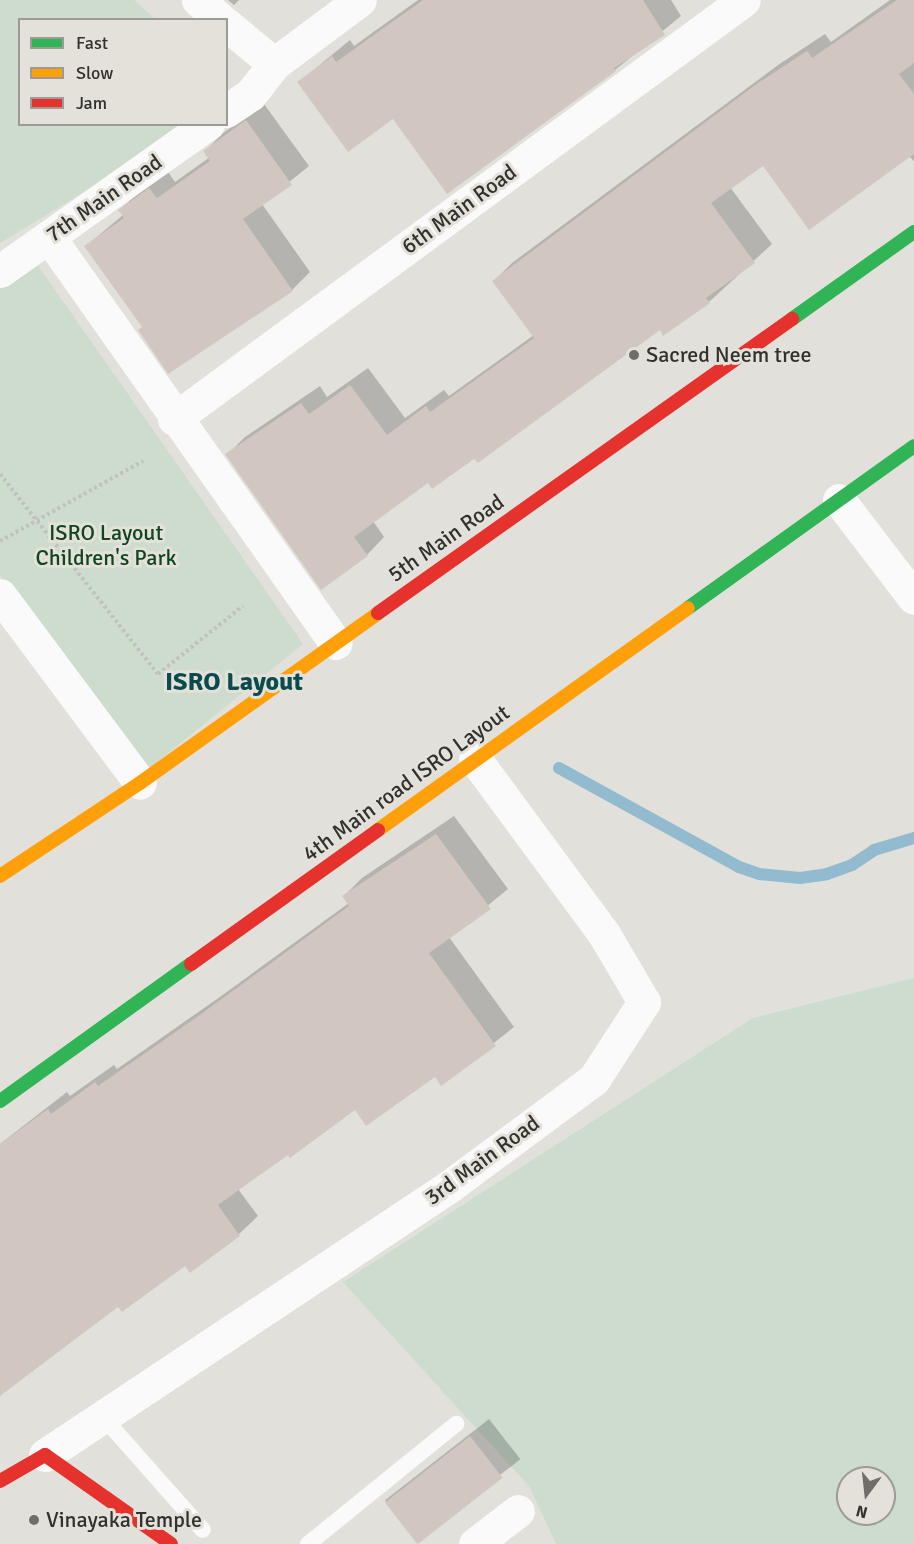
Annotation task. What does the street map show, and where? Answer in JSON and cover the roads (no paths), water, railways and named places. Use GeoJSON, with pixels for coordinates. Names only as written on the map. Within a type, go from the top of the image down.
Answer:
{"type":"FeatureCollection","features":[{"type":"Feature","properties":{"kind":"street"},"geometry":{"type":"LineString","coordinates":[[198,0],[219,18]]}},
{"type":"Feature","properties":{"kind":"street"},"geometry":{"type":"LineString","coordinates":[[228,110],[250,95],[274,64],[360,0]]}},
{"type":"Feature","properties":{"kind":"street","name":"6th Main Road"},"geometry":{"type":"LineString","coordinates":[[174,419],[744,0]]}},
{"type":"Feature","properties":{"kind":"street"},"geometry":{"type":"LineString","coordinates":[[228,26],[274,64]]}},
{"type":"Feature","properties":{"kind":"street","name":"7th Main Road"},"geometry":{"type":"LineString","coordinates":[[0,271],[205,126]]}},
{"type":"Feature","properties":{"kind":"street","name":"5th Main Road"},"geometry":{"type":"LineString","coordinates":[[0,876],[140,783],[914,231]]}},
{"type":"Feature","properties":{"kind":"street"},"geometry":{"type":"LineString","coordinates":[[49,237],[174,419],[335,643]]}},
{"type":"Feature","properties":{"kind":"street","name":"4th Main road ISRO Layout"},"geometry":{"type":"LineString","coordinates":[[0,1101],[474,759],[914,446]]}},
{"type":"Feature","properties":{"kind":"street"},"geometry":{"type":"LineString","coordinates":[[839,500],[914,598]]}},
{"type":"Feature","properties":{"kind":"street"},"geometry":{"type":"LineString","coordinates":[[0,594],[140,783]]}},
{"type":"Feature","properties":{"kind":"street","name":"3rd Main Road"},"geometry":{"type":"LineString","coordinates":[[0,1481],[45,1455],[451,1185],[594,1079],[644,1002],[604,934],[474,759]]}},
{"type":"Feature","properties":{"kind":"street"},"geometry":{"type":"LineString","coordinates":[[45,1455],[171,1544]]}},
{"type":"Feature","properties":{"kind":"street"},"geometry":{"type":"LineString","coordinates":[[475,1544],[518,1511]]}},
{"type":"Feature","properties":{"kind":"lane"},"geometry":{"type":"LineString","coordinates":[[102,1416],[203,1530]]}},
{"type":"Feature","properties":{"kind":"lane"},"geometry":{"type":"LineString","coordinates":[[308,1544],[456,1424]]}},
{"type":"Feature","properties":{"kind":"waterway"},"geometry":{"type":"LineString","coordinates":[[559,768],[739,867],[759,874],[800,878],[827,874],[852,865],[874,850],[914,838]]}},
{"type":"Feature","properties":{"kind":"place","name":"Sacred Neem tree"},"geometry":{"type":"Point","coordinates":[634,355]}},
{"type":"Feature","properties":{"kind":"place","name":"Vinayaka Temple"},"geometry":{"type":"Point","coordinates":[34,1520]}},
{"type":"Feature","properties":{"kind":"district","name":"ISRO Layout"},"geometry":{"type":"Point","coordinates":[234,683]}},
{"type":"Feature","properties":{"kind":"park label","name":"ISRO Layout Children's Park"},"geometry":{"type":"Point","coordinates":[106,544]}}]}
